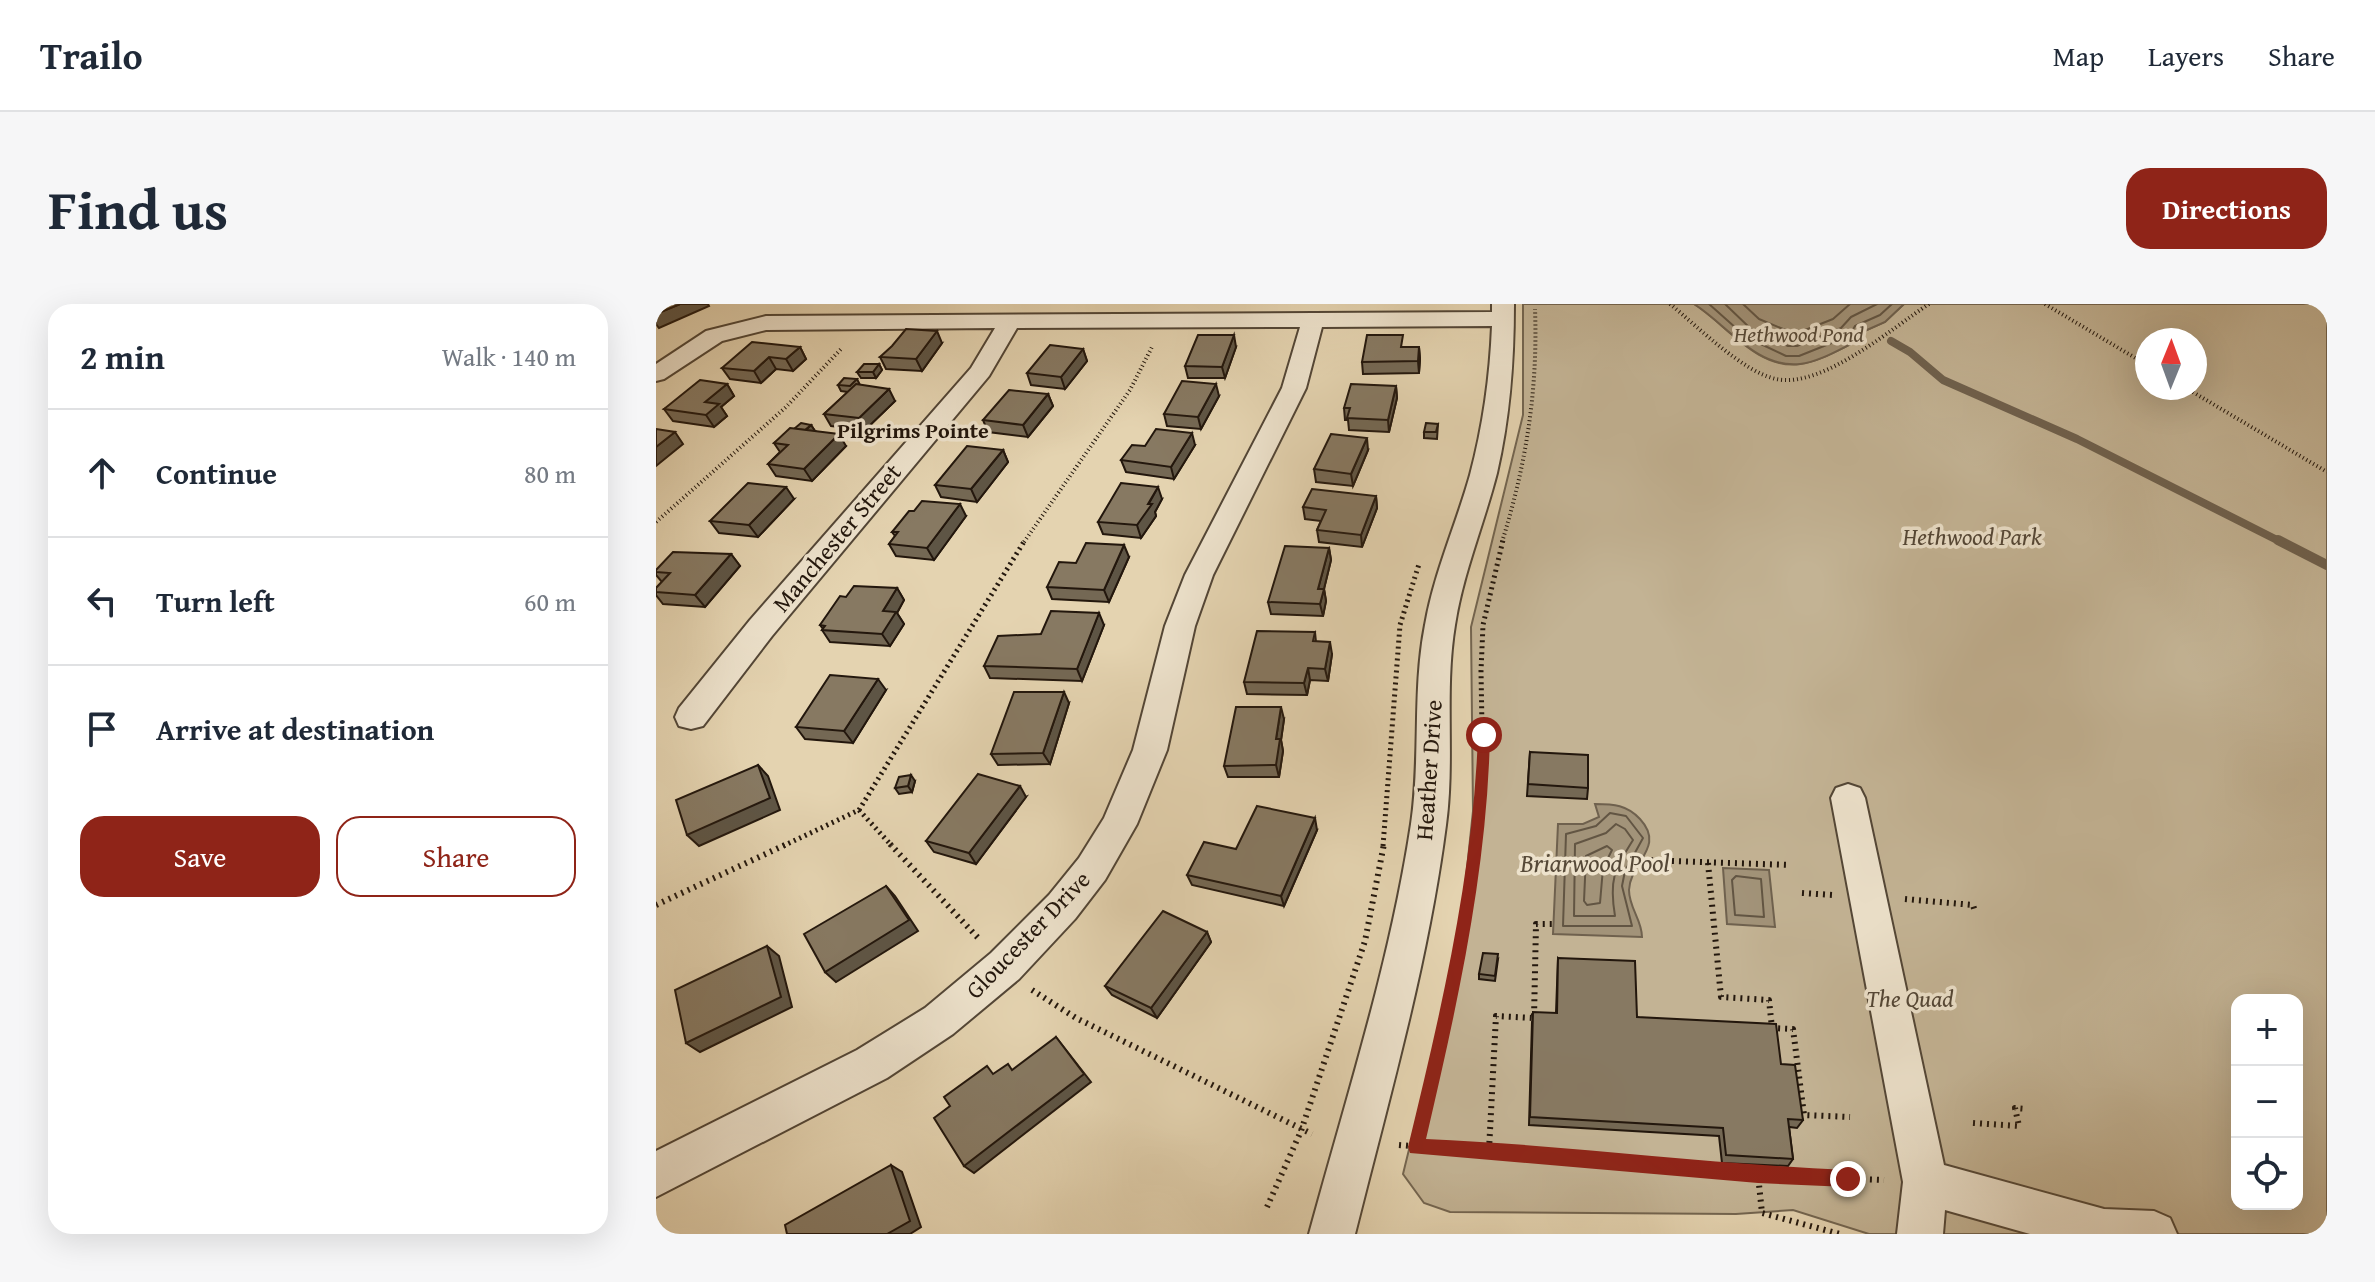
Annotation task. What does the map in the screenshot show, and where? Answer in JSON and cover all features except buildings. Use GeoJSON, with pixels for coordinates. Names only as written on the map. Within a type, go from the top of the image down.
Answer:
{"type":"FeatureCollection","features":[{"type":"Feature","properties":{"kind":"street"},"geometry":{"type":"LineString","coordinates":[[656,374],[703,342],[753,325],[1011,320],[1313,320],[1503,312]]}},
{"type":"Feature","properties":{"kind":"street","name":"Heather Drive"},"geometry":{"type":"LineString","coordinates":[[1332,1234],[1395,996],[1421,873],[1434,765],[1435,671],[1439,627],[1496,418],[1503,312]]}},
{"type":"Feature","properties":{"kind":"street","name":"Manchester Street"},"geometry":{"type":"LineString","coordinates":[[691,717],[812,567],[981,371],[1011,320]]}},
{"type":"Feature","properties":{"kind":"street","name":"Gloucester Drive"},"geometry":{"type":"LineString","coordinates":[[656,1175],[872,1064],[939,1021],[1005,966],[1062,907],[1092,869],[1119,824],[1150,750],[1180,626],[1199,575],[1294,388],[1313,320]]}},
{"type":"Feature","properties":{"kind":"street"},"geometry":{"type":"LineString","coordinates":[[1848,798],[1920,1234]]}},
{"type":"Feature","properties":{"kind":"street"},"geometry":{"type":"LineString","coordinates":[[1910,1181],[2104,1232],[2154,1234]]}},
{"type":"Feature","properties":{"kind":"path"},"geometry":{"type":"LineString","coordinates":[[1416,1147],[1455,985],[1482,808],[1484,735],[1479,672],[1483,622],[1521,477],[1533,408],[1537,367],[1535,304]]}},
{"type":"Feature","properties":{"kind":"path"},"geometry":{"type":"LineString","coordinates":[[1670,304],[1751,368],[1776,379],[1800,379],[1824,372],[1929,304]]}},
{"type":"Feature","properties":{"kind":"path"},"geometry":{"type":"LineString","coordinates":[[2045,304],[2135,358]]}},
{"type":"Feature","properties":{"kind":"path"},"geometry":{"type":"LineString","coordinates":[[656,522],[786,407],[849,340]]}},
{"type":"Feature","properties":{"kind":"path"},"geometry":{"type":"LineString","coordinates":[[656,905],[859,810],[1014,556],[1130,390],[1154,342]]}},
{"type":"Feature","properties":{"kind":"path"},"geometry":{"type":"LineString","coordinates":[[2206,400],[2327,472]]}},
{"type":"Feature","properties":{"kind":"path"},"geometry":{"type":"LineString","coordinates":[[1267,1207],[1301,1131],[1365,941],[1386,832],[1400,625],[1424,549]]}},
{"type":"Feature","properties":{"kind":"path"},"geometry":{"type":"LineString","coordinates":[[859,810],[985,944]]}},
{"type":"Feature","properties":{"kind":"path"},"geometry":{"type":"LineString","coordinates":[[1644,860],[1790,865]]}},
{"type":"Feature","properties":{"kind":"path"},"geometry":{"type":"LineString","coordinates":[[1708,863],[1721,997],[1769,1000],[1772,1028],[1793,1029],[1804,1115],[1850,1117]]}},
{"type":"Feature","properties":{"kind":"path"},"geometry":{"type":"LineString","coordinates":[[1802,893],[1848,896]]}},
{"type":"Feature","properties":{"kind":"path"},"geometry":{"type":"LineString","coordinates":[[1892,898],[1973,905],[1975,912]]}},
{"type":"Feature","properties":{"kind":"path"},"geometry":{"type":"LineString","coordinates":[[1489,1150],[1496,1016],[1534,1018],[1536,924],[1553,924]]}},
{"type":"Feature","properties":{"kind":"path"},"geometry":{"type":"LineString","coordinates":[[1019,982],[1076,1018],[1312,1134]]}},
{"type":"Feature","properties":{"kind":"path"},"geometry":{"type":"LineString","coordinates":[[1973,1123],[2019,1126],[2015,1108],[2027,1109]]}},
{"type":"Feature","properties":{"kind":"path"},"geometry":{"type":"LineString","coordinates":[[1399,1145],[1489,1150],[1758,1175],[1910,1181]]}},
{"type":"Feature","properties":{"kind":"path"},"geometry":{"type":"LineString","coordinates":[[1758,1175],[1762,1213],[1840,1234]]}},
{"type":"Feature","properties":{"kind":"green space"},"geometry":{"type":"Polygon","coordinates":[[[1523,304],[1694,304],[1756,353],[1784,364],[1800,364],[1857,341],[1860,333],[1885,322],[1904,304],[2327,304],[2327,1234],[1869,1234],[1793,1210],[1736,1214],[1450,1212],[1424,1203],[1403,1174],[1451,978],[1465,887],[1473,811],[1471,627],[1523,415],[1523,304]]]}},
{"type":"Feature","properties":{"kind":"water","name":"Hethwood Pond"},"geometry":{"type":"Polygon","coordinates":[[[1694,304],[1904,304],[1885,322],[1860,333],[1857,341],[1807,363],[1784,364],[1756,352],[1694,304]]]}},
{"type":"Feature","properties":{"kind":"water","name":"Briarwood Pool"},"geometry":{"type":"Polygon","coordinates":[[[1595,804],[1625,808],[1635,814],[1647,829],[1648,846],[1629,890],[1642,937],[1553,934],[1558,824],[1583,824],[1599,817],[1595,804]]]}},
{"type":"Feature","properties":{"kind":"water"},"geometry":{"type":"Polygon","coordinates":[[[1723,868],[1769,870],[1775,927],[1727,924],[1723,868]]]}},
{"type":"Feature","properties":{"kind":"waterway"},"geometry":{"type":"LineString","coordinates":[[1891,341],[1910,352],[1943,380],[2077,439],[2281,542]]}},
{"type":"Feature","properties":{"kind":"waterway"},"geometry":{"type":"LineString","coordinates":[[2278,540],[2327,565]]}},
{"type":"Feature","properties":{"kind":"district","name":"Pilgrims Pointe"},"geometry":{"type":"Point","coordinates":[913,430]}},
{"type":"Feature","properties":{"kind":"route"},"geometry":{"type":"LineString","coordinates":[[1484,735],[1482,808],[1455,985],[1416,1147],[1489,1150],[1758,1175],[1848,1179]]}},
{"type":"Feature","properties":{"kind":"park label","name":"Hethwood Park"},"geometry":{"type":"Point","coordinates":[1972,537]}},
{"type":"Feature","properties":{"kind":"park label","name":"The Quad"},"geometry":{"type":"Point","coordinates":[1910,999]}}]}
